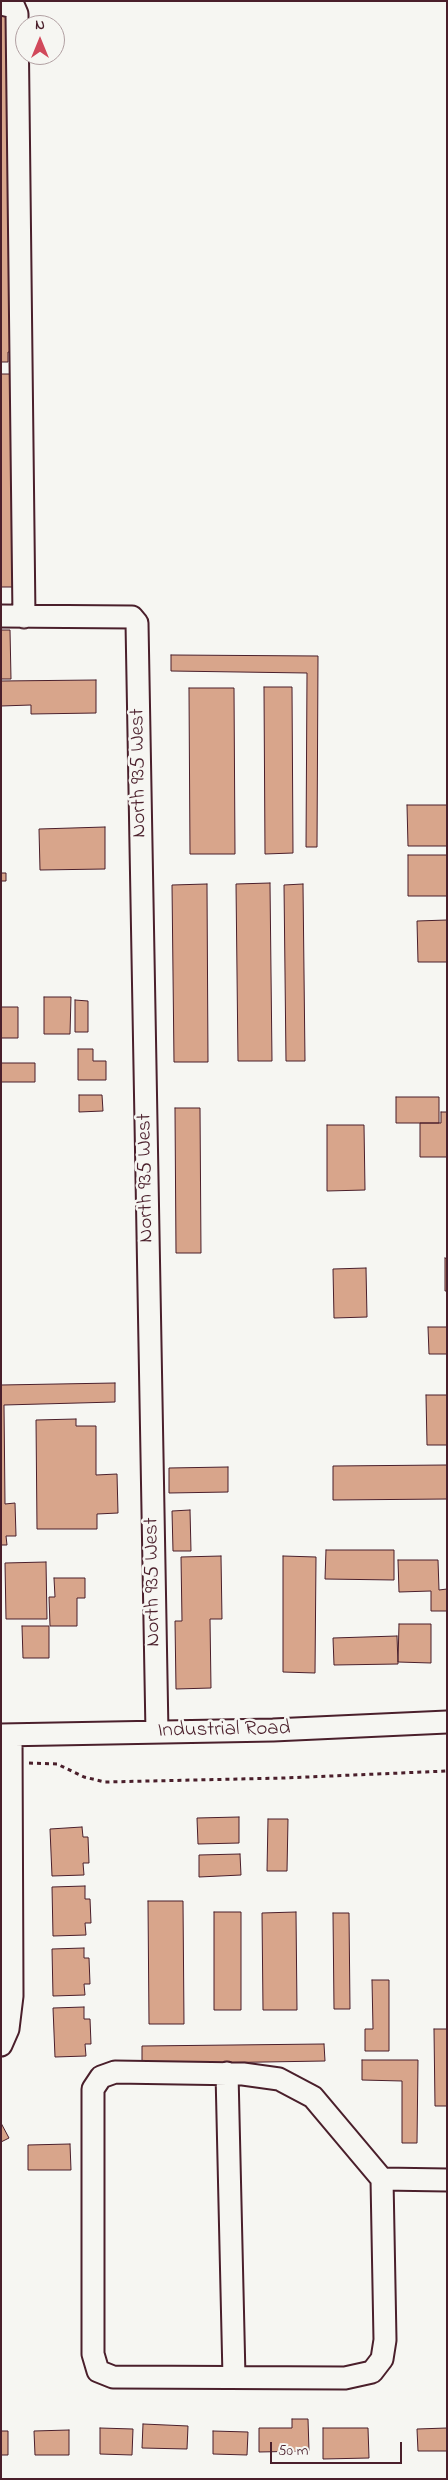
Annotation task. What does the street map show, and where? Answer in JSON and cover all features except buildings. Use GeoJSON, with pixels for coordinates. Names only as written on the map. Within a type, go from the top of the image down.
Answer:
{"type":"FeatureCollection","features":[{"type":"Feature","properties":{"kind":"street"},"geometry":{"type":"LineString","coordinates":[[1,4],[14,7],[17,14],[24,617],[1,616]]}},
{"type":"Feature","properties":{"kind":"street","name":"North 935 West"},"geometry":{"type":"LineString","coordinates":[[24,617],[132,617],[137,623],[157,1732]]}},
{"type":"Feature","properties":{"kind":"street","name":"Industrial Road"},"geometry":{"type":"LineString","coordinates":[[6,1735],[273,1730],[447,1722]]}},
{"type":"Feature","properties":{"kind":"street"},"geometry":{"type":"LineString","coordinates":[[1,2045],[11,2013],[6,1922],[6,1735]]}},
{"type":"Feature","properties":{"kind":"street"},"geometry":{"type":"LineString","coordinates":[[115,2072],[227,2073],[279,2079],[313,2096],[382,2179],[385,2340],[382,2359],[372,2372],[345,2378],[113,2377],[98,2371],[93,2354],[93,2089],[100,2078],[115,2072]]}},
{"type":"Feature","properties":{"kind":"street"},"geometry":{"type":"LineString","coordinates":[[227,2073],[234,2377]]}},
{"type":"Feature","properties":{"kind":"street"},"geometry":{"type":"LineString","coordinates":[[382,2179],[447,2180]]}},
{"type":"Feature","properties":{"kind":"path"},"geometry":{"type":"LineString","coordinates":[[37,1762],[57,1764],[84,1777],[105,1782],[304,1778],[447,1771]]}}]}
